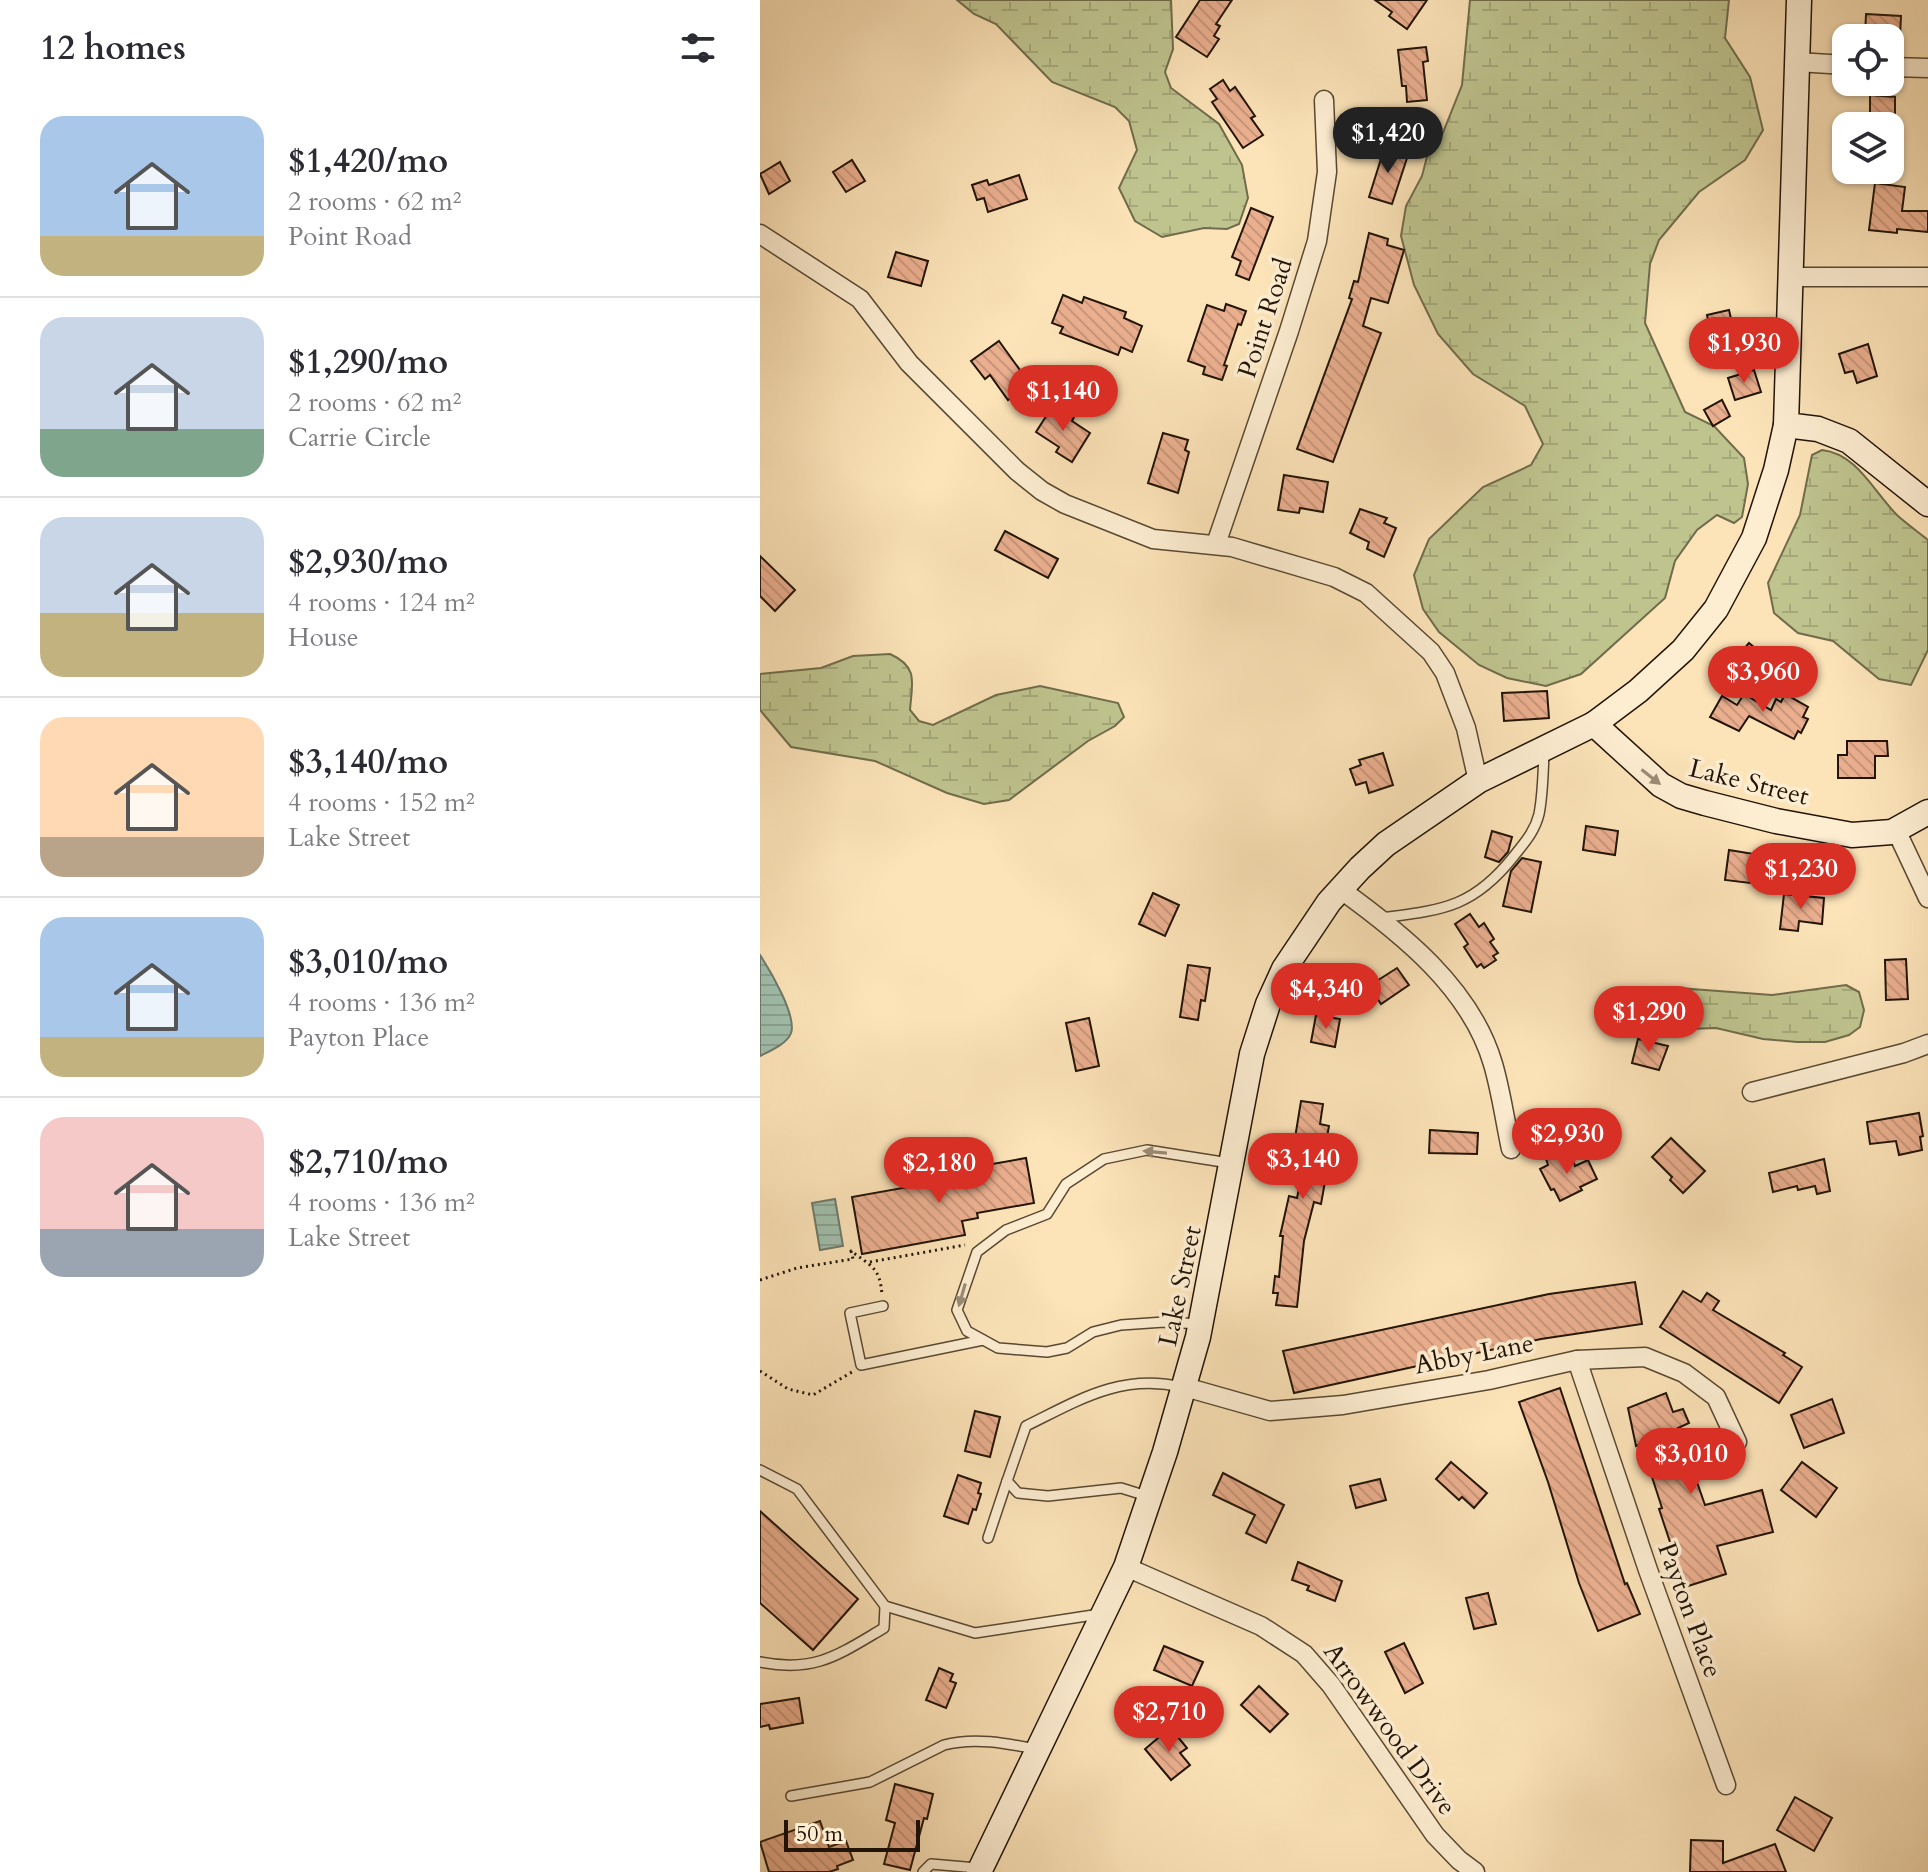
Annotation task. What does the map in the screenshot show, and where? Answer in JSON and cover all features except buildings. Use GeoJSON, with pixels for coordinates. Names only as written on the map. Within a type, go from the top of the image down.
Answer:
{"type":"FeatureCollection","features":[{"type":"Feature","properties":{"kind":"main road"},"geometry":{"type":"LineString","coordinates":[[1594,724],[1638,691],[1683,650],[1716,609],[1754,538],[1776,470],[1786,425],[1799,0]]}},
{"type":"Feature","properties":{"kind":"main road"},"geometry":{"type":"LineString","coordinates":[[1786,425],[1818,429],[1849,441],[1928,504]]}},
{"type":"Feature","properties":{"kind":"main road","name":"Lake Street"},"geometry":{"type":"LineString","coordinates":[[980,1870],[1126,1567],[1185,1387],[1201,1324],[1248,1070],[1268,1004],[1292,955],[1340,889],[1386,844],[1478,781],[1594,724],[1643,771],[1681,796],[1776,821],[1851,835],[1896,830],[1928,812]]}},
{"type":"Feature","properties":{"kind":"street"},"geometry":{"type":"LineString","coordinates":[[1797,62],[1832,64]]}},
{"type":"Feature","properties":{"kind":"street"},"geometry":{"type":"LineString","coordinates":[[1904,67],[1928,68]]}},
{"type":"Feature","properties":{"kind":"street","name":"Point Road"},"geometry":{"type":"LineString","coordinates":[[1216,544],[1317,241],[1327,172],[1324,100]]}},
{"type":"Feature","properties":{"kind":"street"},"geometry":{"type":"LineString","coordinates":[[760,234],[860,299],[909,363],[1017,471],[1042,491],[1065,504],[1153,539],[1216,544],[1334,577],[1366,593],[1431,652],[1445,673],[1466,728],[1478,781]]}},
{"type":"Feature","properties":{"kind":"street"},"geometry":{"type":"LineString","coordinates":[[1792,277],[1928,277]]}},
{"type":"Feature","properties":{"kind":"street"},"geometry":{"type":"LineString","coordinates":[[1896,830],[1928,898]]}},
{"type":"Feature","properties":{"kind":"street"},"geometry":{"type":"LineString","coordinates":[[1340,889],[1397,931],[1446,982],[1474,1023],[1492,1061],[1511,1149]]}},
{"type":"Feature","properties":{"kind":"street"},"geometry":{"type":"LineString","coordinates":[[1752,1092],[1928,1044]]}},
{"type":"Feature","properties":{"kind":"street","name":"Abby Lane"},"geometry":{"type":"LineString","coordinates":[[1185,1387],[1270,1411],[1343,1405],[1489,1380],[1577,1360],[1645,1357],[1684,1373],[1716,1397],[1737,1442]]}},
{"type":"Feature","properties":{"kind":"street","name":"Payton Place"},"geometry":{"type":"LineString","coordinates":[[1577,1360],[1652,1582],[1726,1785]]}},
{"type":"Feature","properties":{"kind":"street","name":"Arrowwood Drive"},"geometry":{"type":"LineString","coordinates":[[1126,1567],[1261,1626],[1304,1654],[1331,1685],[1435,1835],[1475,1872]]}},
{"type":"Feature","properties":{"kind":"lane"},"geometry":{"type":"LineString","coordinates":[[1381,918],[1441,910],[1467,900],[1485,887],[1532,833],[1538,815],[1544,750]]}},
{"type":"Feature","properties":{"kind":"lane"},"geometry":{"type":"LineString","coordinates":[[1201,1324],[1164,1322],[1121,1325],[1093,1332],[1067,1348],[1047,1352],[998,1348],[967,1331],[957,1310],[977,1252],[1006,1230],[1047,1214],[1066,1184],[1104,1159],[1147,1150],[1232,1163]]}},
{"type":"Feature","properties":{"kind":"lane"},"geometry":{"type":"LineString","coordinates":[[883,1306],[850,1313],[861,1365],[983,1340]]}},
{"type":"Feature","properties":{"kind":"lane"},"geometry":{"type":"LineString","coordinates":[[988,1538],[1026,1426],[1089,1395],[1126,1383],[1163,1383],[1185,1387]]}},
{"type":"Feature","properties":{"kind":"lane"},"geometry":{"type":"LineString","coordinates":[[760,1470],[797,1489],[885,1606],[975,1633],[1103,1614]]}},
{"type":"Feature","properties":{"kind":"lane"},"geometry":{"type":"LineString","coordinates":[[1007,1481],[1018,1493],[1048,1496],[1121,1488],[1150,1497]]}},
{"type":"Feature","properties":{"kind":"lane"},"geometry":{"type":"LineString","coordinates":[[760,1662],[784,1667],[827,1661],[884,1628],[885,1606]]}},
{"type":"Feature","properties":{"kind":"lane"},"geometry":{"type":"LineString","coordinates":[[791,1796],[870,1782],[944,1745],[957,1742],[999,1742],[1038,1749]]}},
{"type":"Feature","properties":{"kind":"lane"},"geometry":{"type":"LineString","coordinates":[[923,1872],[931,1864],[980,1870]]}},
{"type":"Feature","properties":{"kind":"path"},"geometry":{"type":"LineString","coordinates":[[869,1262],[970,1244],[965,1257]]}},
{"type":"Feature","properties":{"kind":"path"},"geometry":{"type":"LineString","coordinates":[[760,1280],[797,1268],[853,1259],[851,1251],[877,1271],[883,1306]]}},
{"type":"Feature","properties":{"kind":"path"},"geometry":{"type":"LineString","coordinates":[[760,1371],[788,1389],[813,1395],[861,1365]]}},
{"type":"Feature","properties":{"kind":"green space"},"geometry":{"type":"Polygon","coordinates":[[[957,0],[1171,0],[1173,49],[1165,72],[1171,88],[1219,124],[1242,165],[1248,198],[1239,224],[1227,229],[1204,228],[1162,237],[1135,221],[1119,188],[1137,150],[1129,121],[1115,107],[1052,82],[996,24],[974,14],[957,0]]]}},
{"type":"Feature","properties":{"kind":"green space"},"geometry":{"type":"Polygon","coordinates":[[[1470,0],[1729,0],[1725,38],[1750,77],[1763,130],[1745,160],[1699,192],[1659,240],[1650,264],[1645,323],[1685,412],[1714,426],[1744,458],[1748,484],[1742,517],[1734,523],[1717,515],[1697,530],[1675,561],[1665,598],[1581,674],[1546,686],[1507,678],[1479,665],[1439,632],[1423,609],[1414,575],[1429,539],[1483,487],[1531,465],[1543,444],[1525,406],[1473,374],[1438,334],[1414,285],[1401,236],[1406,206],[1422,176],[1429,149],[1442,135],[1462,85],[1470,0]]]}},
{"type":"Feature","properties":{"kind":"green space"},"geometry":{"type":"Polygon","coordinates":[[[1822,450],[1835,453],[1856,467],[1889,507],[1928,540],[1928,650],[1911,685],[1879,679],[1833,641],[1798,633],[1774,613],[1768,583],[1800,515],[1812,455],[1822,450]]]}},
{"type":"Feature","properties":{"kind":"green space"},"geometry":{"type":"Polygon","coordinates":[[[890,654],[910,670],[910,710],[919,721],[933,725],[996,695],[1040,686],[1118,703],[1124,717],[1009,800],[984,804],[947,793],[875,761],[791,747],[760,710],[760,674],[821,668],[853,656],[890,654]]]}},
{"type":"Feature","properties":{"kind":"green space"},"geometry":{"type":"Polygon","coordinates":[[[1846,985],[1859,992],[1864,1010],[1860,1027],[1849,1035],[1825,1042],[1763,1039],[1716,1028],[1660,1030],[1651,1026],[1644,1014],[1654,993],[1665,987],[1772,995],[1846,985]]]}},
{"type":"Feature","properties":{"kind":"shaded area"},"geometry":{"type":"Polygon","coordinates":[[[760,955],[782,993],[792,1025],[786,1041],[760,1056],[760,955]]]}},
{"type":"Feature","properties":{"kind":"shaded area"},"geometry":{"type":"Polygon","coordinates":[[[835,1199],[843,1246],[820,1250],[812,1203],[835,1199]]]}}]}
